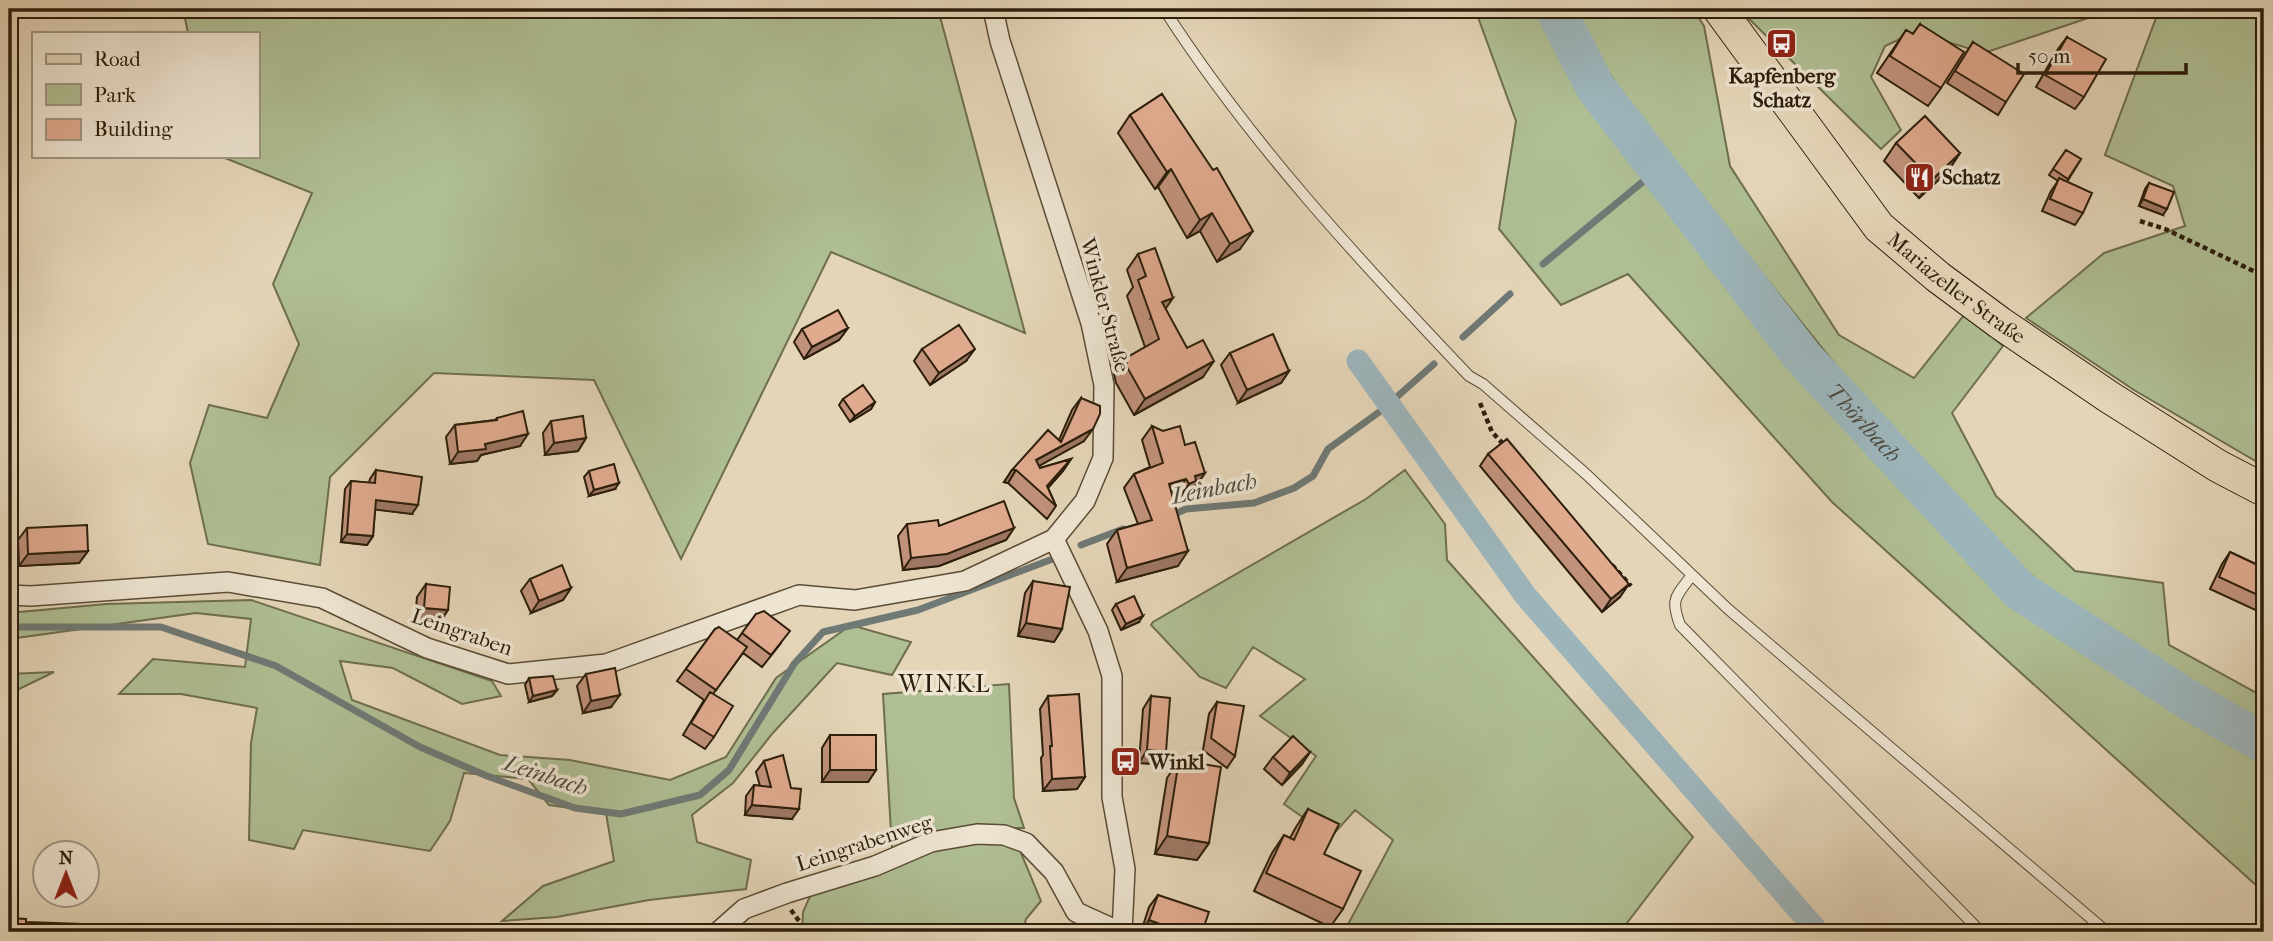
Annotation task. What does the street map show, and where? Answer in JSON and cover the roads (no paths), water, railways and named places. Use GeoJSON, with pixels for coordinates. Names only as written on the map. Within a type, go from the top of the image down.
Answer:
{"type":"FeatureCollection","features":[{"type":"Feature","properties":{"kind":"main road","name":"Mariazeller Straße"},"geometry":{"type":"LineString","coordinates":[[1718,9],[1889,235],[1938,278],[2098,390],[2218,466],[2264,490]]}},
{"type":"Feature","properties":{"kind":"street","name":"Winkler Straße"},"geometry":{"type":"LineString","coordinates":[[993,9],[1000,41],[1091,323],[1104,385],[1103,458],[1086,501],[1055,538]]}},
{"type":"Feature","properties":{"kind":"street","name":"Leingraben"},"geometry":{"type":"LineString","coordinates":[[9,595],[31,596],[228,582],[322,598],[427,648],[508,674],[606,664],[799,595],[855,600],[965,581],[1055,538]]}},
{"type":"Feature","properties":{"kind":"street"},"geometry":{"type":"LineString","coordinates":[[1055,538],[1098,631],[1112,676],[1112,797],[1125,869],[1121,932]]}},
{"type":"Feature","properties":{"kind":"street","name":"Leingrabenweg"},"geometry":{"type":"LineString","coordinates":[[718,932],[744,909],[788,892],[875,866],[930,842],[977,834],[1004,835],[1026,843],[1055,872],[1076,912],[1121,932]]}},
{"type":"Feature","properties":{"kind":"lane"},"geometry":{"type":"LineString","coordinates":[[1164,9],[1261,142],[1334,231],[1469,376],[1483,384],[1586,474],[1728,609],[2107,932]]}},
{"type":"Feature","properties":{"kind":"lane"},"geometry":{"type":"LineString","coordinates":[[1692,575],[1673,607],[1679,625],[1980,932]]}},
{"type":"Feature","properties":{"kind":"waterway","name":"Thörlbach"},"geometry":{"type":"LineString","coordinates":[[1555,9],[1596,88],[1802,356],[2020,591],[2192,702],[2264,743]]}},
{"type":"Feature","properties":{"kind":"waterway","name":"Leinbach"},"geometry":{"type":"LineString","coordinates":[[1543,264],[1657,170]]}},
{"type":"Feature","properties":{"kind":"waterway","name":"Leinbach"},"geometry":{"type":"LineString","coordinates":[[1463,337],[1510,294]]}},
{"type":"Feature","properties":{"kind":"waterway"},"geometry":{"type":"LineString","coordinates":[[1358,361],[1525,595],[1818,932]]}},
{"type":"Feature","properties":{"kind":"waterway","name":"Leinbach"},"geometry":{"type":"LineString","coordinates":[[1168,517],[1186,509],[1254,503],[1294,488],[1313,476],[1328,449],[1382,410],[1434,364]]}},
{"type":"Feature","properties":{"kind":"waterway","name":"Leinbach"},"geometry":{"type":"LineString","coordinates":[[1081,545],[1123,529]]}},
{"type":"Feature","properties":{"kind":"waterway","name":"Leinbach"},"geometry":{"type":"LineString","coordinates":[[9,627],[161,627],[276,666],[420,747],[487,776],[575,808],[621,814],[700,795],[729,770],[794,664],[823,632],[918,610],[1050,560]]}},
{"type":"Feature","properties":{"kind":"place","name":"Kapfenberg Schatz"},"geometry":{"type":"Point","coordinates":[1782,44]}},
{"type":"Feature","properties":{"kind":"place","name":"Schatz"},"geometry":{"type":"Point","coordinates":[1919,177]}},
{"type":"Feature","properties":{"kind":"place","name":"Winkl"},"geometry":{"type":"Point","coordinates":[1126,762]}},
{"type":"Feature","properties":{"kind":"district","name":"WINKL"},"geometry":{"type":"Point","coordinates":[945,684]}}]}
